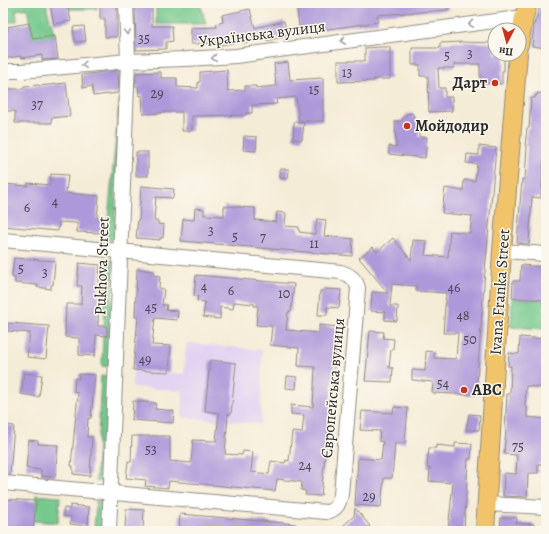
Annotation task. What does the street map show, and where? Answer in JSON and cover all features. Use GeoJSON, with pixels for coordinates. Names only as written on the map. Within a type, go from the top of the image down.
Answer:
{"type":"FeatureCollection","features":[{"type":"Feature","properties":{"kind":"main road"},"geometry":{"type":"LineString","coordinates":[[524,22],[526,10]]}},
{"type":"Feature","properties":{"kind":"main road","name":"Ivana Franka Street"},"geometry":{"type":"LineString","coordinates":[[485,531],[502,251],[517,62]]}},
{"type":"Feature","properties":{"kind":"street","name":"Pukhova Street"},"geometry":{"type":"LineString","coordinates":[[109,531],[128,61],[126,3]]}},
{"type":"Feature","properties":{"kind":"street","name":"Українська вулиця"},"geometry":{"type":"LineString","coordinates":[[3,71],[128,61],[201,59],[236,56],[526,10]]}},
{"type":"Feature","properties":{"kind":"street"},"geometry":{"type":"LineString","coordinates":[[3,240],[120,250]]}},
{"type":"Feature","properties":{"kind":"street","name":"Європейська вулиця"},"geometry":{"type":"LineString","coordinates":[[110,493],[326,512],[337,508],[341,494],[358,288],[357,282],[353,278],[341,272],[120,250]]}},
{"type":"Feature","properties":{"kind":"street"},"geometry":{"type":"LineString","coordinates":[[502,251],[546,254]]}},
{"type":"Feature","properties":{"kind":"street"},"geometry":{"type":"LineString","coordinates":[[3,483],[110,493]]}},
{"type":"Feature","properties":{"kind":"street"},"geometry":{"type":"LineString","coordinates":[[487,504],[546,508]]}},
{"type":"Feature","properties":{"kind":"shaded area"},"geometry":{"type":"Polygon","coordinates":[[[186,343],[262,350],[261,424],[182,417],[183,391],[132,387],[133,370],[184,374],[186,343]]]}},
{"type":"Feature","properties":{"kind":"green space"},"geometry":{"type":"Polygon","coordinates":[[[3,3],[47,3],[47,9],[55,36],[33,40],[27,8],[16,10],[17,21],[6,23],[6,29],[3,30],[3,3]]]}},
{"type":"Feature","properties":{"kind":"green space"},"geometry":{"type":"Polygon","coordinates":[[[68,3],[97,3],[97,9],[69,9],[68,3]]]}},
{"type":"Feature","properties":{"kind":"green space"},"geometry":{"type":"Polygon","coordinates":[[[156,3],[200,3],[206,24],[156,24],[156,3]]]}},
{"type":"Feature","properties":{"kind":"green space"},"geometry":{"type":"Polygon","coordinates":[[[120,93],[114,241],[106,240],[120,93]]]}},
{"type":"Feature","properties":{"kind":"green space"},"geometry":{"type":"Polygon","coordinates":[[[106,259],[113,260],[109,367],[102,366],[103,336],[107,336],[107,327],[104,326],[106,259]]]}},
{"type":"Feature","properties":{"kind":"green space"},"geometry":{"type":"Polygon","coordinates":[[[512,298],[544,300],[543,329],[511,327],[512,298]]]}},
{"type":"Feature","properties":{"kind":"green space"},"geometry":{"type":"Polygon","coordinates":[[[101,376],[108,376],[104,482],[96,481],[101,376]]]}},
{"type":"Feature","properties":{"kind":"green space"},"geometry":{"type":"Polygon","coordinates":[[[36,495],[60,497],[58,523],[34,521],[36,495]]]}},
{"type":"Feature","properties":{"kind":"green space"},"geometry":{"type":"Polygon","coordinates":[[[96,501],[103,501],[102,531],[94,531],[96,501]]]}},
{"type":"Feature","properties":{"kind":"building"},"geometry":{"type":"Polygon","coordinates":[[[67,3],[71,21],[54,24],[50,4],[67,3]]]}},
{"type":"Feature","properties":{"kind":"building"},"geometry":{"type":"Polygon","coordinates":[[[100,3],[117,3],[117,37],[105,37],[105,19],[100,19],[100,3]]]}},
{"type":"Feature","properties":{"kind":"building"},"geometry":{"type":"Polygon","coordinates":[[[135,3],[152,3],[152,26],[172,26],[173,41],[166,42],[166,49],[136,50],[135,3]]]}},
{"type":"Feature","properties":{"kind":"building"},"geometry":{"type":"Polygon","coordinates":[[[296,3],[448,3],[448,10],[377,15],[378,22],[300,33],[296,3]]]}},
{"type":"Feature","properties":{"kind":"building"},"geometry":{"type":"Polygon","coordinates":[[[541,3],[546,3],[546,48],[532,46],[534,25],[541,3]]]}},
{"type":"Feature","properties":{"kind":"building"},"geometry":{"type":"Polygon","coordinates":[[[250,9],[255,28],[284,21],[287,36],[267,41],[266,38],[244,43],[243,41],[221,45],[220,43],[191,44],[191,28],[217,27],[216,24],[223,22],[222,15],[250,9]]]}},
{"type":"Feature","properties":{"kind":"building"},"geometry":{"type":"Polygon","coordinates":[[[29,23],[33,39],[55,36],[58,59],[42,60],[42,55],[3,59],[3,32],[8,31],[7,27],[29,23]]]}},
{"type":"Feature","properties":{"kind":"building"},"geometry":{"type":"Polygon","coordinates":[[[84,26],[86,41],[75,42],[73,27],[84,26]]]}},
{"type":"Feature","properties":{"kind":"building"},"geometry":{"type":"Polygon","coordinates":[[[440,43],[487,43],[487,62],[504,62],[502,84],[480,83],[480,64],[454,64],[454,68],[438,68],[439,88],[445,88],[445,97],[452,97],[452,111],[429,112],[428,76],[420,76],[420,65],[412,65],[412,48],[440,48],[440,43]]]}},
{"type":"Feature","properties":{"kind":"building"},"geometry":{"type":"Polygon","coordinates":[[[390,47],[390,79],[338,82],[338,61],[365,61],[365,48],[390,47]]]}},
{"type":"Feature","properties":{"kind":"building"},"geometry":{"type":"Polygon","coordinates":[[[288,62],[290,80],[323,78],[323,121],[299,121],[296,97],[276,99],[277,104],[252,105],[252,113],[246,113],[246,115],[192,116],[192,131],[182,131],[182,112],[143,114],[142,95],[139,96],[138,86],[135,86],[136,73],[161,72],[161,78],[177,78],[177,87],[198,88],[198,82],[200,82],[200,72],[227,70],[228,91],[245,90],[245,86],[256,86],[256,88],[276,86],[274,64],[288,62]]]}},
{"type":"Feature","properties":{"kind":"building"},"geometry":{"type":"Polygon","coordinates":[[[119,70],[118,93],[93,96],[92,86],[83,88],[82,75],[119,70]]]}},
{"type":"Feature","properties":{"kind":"building"},"geometry":{"type":"Polygon","coordinates":[[[66,83],[70,116],[51,118],[52,123],[15,123],[15,111],[3,111],[3,89],[24,89],[24,86],[66,83]]]}},
{"type":"Feature","properties":{"kind":"building"},"geometry":{"type":"Polygon","coordinates":[[[537,93],[546,94],[546,148],[541,198],[532,197],[529,244],[517,243],[522,179],[525,179],[527,146],[525,146],[527,128],[529,128],[531,98],[535,98],[537,93]]]}},
{"type":"Feature","properties":{"kind":"building"},"geometry":{"type":"Polygon","coordinates":[[[412,113],[419,125],[419,137],[427,137],[425,158],[389,154],[389,146],[396,147],[395,121],[401,121],[407,114],[412,113]]]}},
{"type":"Feature","properties":{"kind":"building"},"geometry":{"type":"Polygon","coordinates":[[[294,122],[304,123],[302,140],[293,139],[294,122]]]}},
{"type":"Feature","properties":{"kind":"building"},"geometry":{"type":"Polygon","coordinates":[[[244,136],[257,137],[256,151],[243,150],[244,136]]]}},
{"type":"Feature","properties":{"kind":"building"},"geometry":{"type":"Polygon","coordinates":[[[479,146],[496,148],[476,395],[432,393],[433,382],[412,380],[412,370],[425,371],[426,351],[434,352],[434,358],[456,359],[458,333],[443,333],[446,293],[416,291],[416,286],[392,284],[390,306],[398,306],[397,321],[385,320],[385,312],[371,311],[372,292],[388,293],[359,258],[373,247],[377,252],[393,238],[411,260],[413,240],[427,241],[425,255],[448,257],[450,231],[470,233],[472,216],[442,213],[445,188],[463,191],[464,180],[475,181],[477,164],[466,163],[467,154],[479,155],[479,146]]]}},
{"type":"Feature","properties":{"kind":"building"},"geometry":{"type":"Polygon","coordinates":[[[136,152],[148,152],[148,176],[136,176],[136,152]]]}},
{"type":"Feature","properties":{"kind":"building"},"geometry":{"type":"Polygon","coordinates":[[[280,169],[289,169],[288,179],[280,178],[280,169]]]}},
{"type":"Feature","properties":{"kind":"building"},"geometry":{"type":"Polygon","coordinates":[[[51,174],[68,175],[66,193],[99,196],[97,219],[101,219],[101,233],[77,232],[77,223],[59,222],[58,231],[3,226],[3,184],[28,186],[28,183],[50,185],[51,174]]]}},
{"type":"Feature","properties":{"kind":"building"},"geometry":{"type":"Polygon","coordinates":[[[141,186],[174,189],[173,198],[156,197],[154,221],[158,221],[158,224],[164,225],[163,238],[160,238],[160,240],[136,238],[141,186]]]}},
{"type":"Feature","properties":{"kind":"building"},"geometry":{"type":"Polygon","coordinates":[[[224,206],[255,208],[255,220],[276,222],[277,212],[286,213],[285,226],[299,227],[299,232],[315,234],[317,219],[326,220],[324,236],[353,239],[352,256],[181,241],[183,219],[194,220],[195,208],[204,209],[204,215],[224,216],[224,206]]]}},
{"type":"Feature","properties":{"kind":"building"},"geometry":{"type":"Polygon","coordinates":[[[14,258],[55,261],[53,285],[51,285],[51,289],[37,287],[38,285],[15,283],[15,278],[12,277],[14,258]]]}},
{"type":"Feature","properties":{"kind":"building"},"geometry":{"type":"Polygon","coordinates":[[[79,263],[100,265],[98,326],[107,326],[107,336],[96,335],[95,356],[79,355],[79,338],[65,337],[66,304],[81,304],[82,286],[77,286],[79,263]]]}},
{"type":"Feature","properties":{"kind":"building"},"geometry":{"type":"Polygon","coordinates":[[[521,265],[546,267],[546,300],[512,298],[513,281],[520,281],[521,265]]]}},
{"type":"Feature","properties":{"kind":"building"},"geometry":{"type":"Polygon","coordinates":[[[137,269],[154,271],[154,275],[160,276],[159,288],[164,289],[162,305],[167,305],[166,310],[178,311],[177,320],[155,318],[152,345],[171,346],[169,372],[133,370],[138,317],[135,317],[137,269]]]}},
{"type":"Feature","properties":{"kind":"building"},"geometry":{"type":"Polygon","coordinates":[[[196,275],[294,284],[291,312],[288,312],[286,330],[319,333],[319,325],[338,327],[321,496],[305,495],[306,491],[301,490],[302,482],[277,479],[275,491],[169,481],[168,488],[145,486],[146,480],[126,478],[128,461],[131,462],[132,436],[170,436],[170,461],[191,463],[193,440],[216,441],[219,413],[205,411],[210,360],[236,363],[231,414],[228,414],[225,454],[242,455],[243,451],[253,452],[251,472],[269,474],[271,461],[285,463],[286,460],[289,461],[292,432],[302,433],[304,415],[291,414],[291,405],[313,407],[315,367],[298,366],[299,348],[270,345],[272,326],[256,325],[258,306],[254,306],[254,304],[234,302],[233,309],[220,307],[220,319],[203,317],[205,302],[197,301],[198,296],[194,296],[196,275]]]}},
{"type":"Feature","properties":{"kind":"building"},"geometry":{"type":"Polygon","coordinates":[[[324,289],[341,290],[339,308],[327,307],[327,315],[318,315],[320,291],[323,291],[324,289]]]}},
{"type":"Feature","properties":{"kind":"building"},"geometry":{"type":"Polygon","coordinates":[[[8,323],[49,326],[46,359],[27,357],[30,333],[7,331],[8,323]]]}},
{"type":"Feature","properties":{"kind":"building"},"geometry":{"type":"Polygon","coordinates":[[[370,331],[384,332],[383,338],[394,339],[393,349],[391,349],[389,368],[393,368],[392,382],[365,381],[370,331]]]}},
{"type":"Feature","properties":{"kind":"building"},"geometry":{"type":"Polygon","coordinates":[[[520,337],[546,339],[546,388],[526,386],[525,407],[527,407],[527,417],[546,419],[544,464],[538,464],[538,473],[528,473],[527,497],[503,496],[504,473],[516,474],[517,455],[504,454],[507,394],[510,394],[511,366],[508,366],[509,353],[519,354],[520,337]]]}},
{"type":"Feature","properties":{"kind":"building"},"geometry":{"type":"Polygon","coordinates":[[[24,373],[42,375],[39,397],[21,394],[24,373]]]}},
{"type":"Feature","properties":{"kind":"building"},"geometry":{"type":"Polygon","coordinates":[[[79,374],[95,375],[91,417],[90,419],[88,418],[87,437],[92,437],[90,476],[73,474],[73,466],[71,466],[78,393],[74,392],[75,378],[79,379],[79,374]]]}},
{"type":"Feature","properties":{"kind":"building"},"geometry":{"type":"Polygon","coordinates":[[[287,376],[297,377],[296,389],[286,388],[287,376]]]}},
{"type":"Feature","properties":{"kind":"building"},"geometry":{"type":"Polygon","coordinates":[[[133,401],[156,403],[155,409],[174,411],[173,423],[132,420],[133,401]]]}},
{"type":"Feature","properties":{"kind":"building"},"geometry":{"type":"Polygon","coordinates":[[[394,407],[408,408],[405,443],[395,443],[392,478],[384,478],[381,507],[355,505],[358,458],[381,460],[383,442],[379,441],[380,431],[360,430],[362,411],[393,413],[394,407]]]}},
{"type":"Feature","properties":{"kind":"building"},"geometry":{"type":"Polygon","coordinates":[[[469,414],[480,415],[479,430],[466,430],[469,414]]]}},
{"type":"Feature","properties":{"kind":"building"},"geometry":{"type":"Polygon","coordinates":[[[6,425],[14,426],[10,475],[3,475],[6,425]]]}},
{"type":"Feature","properties":{"kind":"building"},"geometry":{"type":"Polygon","coordinates":[[[29,440],[38,441],[38,444],[58,445],[55,477],[41,476],[41,470],[26,468],[29,440]]]}},
{"type":"Feature","properties":{"kind":"building"},"geometry":{"type":"Polygon","coordinates":[[[455,443],[472,444],[471,459],[468,459],[464,531],[448,531],[453,483],[429,481],[430,468],[427,468],[429,448],[436,448],[436,445],[455,447],[455,443]]]}},
{"type":"Feature","properties":{"kind":"building"},"geometry":{"type":"Polygon","coordinates":[[[3,499],[36,501],[33,531],[7,531],[7,529],[3,529],[3,499]]]}},
{"type":"Feature","properties":{"kind":"building"},"geometry":{"type":"Polygon","coordinates":[[[70,505],[89,507],[88,526],[70,524],[71,517],[63,516],[64,508],[70,509],[70,505]]]}},
{"type":"Feature","properties":{"kind":"building"},"geometry":{"type":"Polygon","coordinates":[[[355,508],[370,526],[364,531],[337,531],[354,516],[355,508]]]}},
{"type":"Feature","properties":{"kind":"building"},"geometry":{"type":"Polygon","coordinates":[[[126,509],[144,510],[143,529],[125,528],[126,509]]]}},
{"type":"Feature","properties":{"kind":"building"},"geometry":{"type":"Polygon","coordinates":[[[180,514],[296,524],[296,531],[179,531],[180,514]]]}},
{"type":"Feature","properties":{"kind":"building"},"geometry":{"type":"Polygon","coordinates":[[[501,518],[517,518],[516,523],[534,524],[534,531],[500,531],[501,518]]]}},
{"type":"Feature","properties":{"kind":"place","name":"Дарт"},"geometry":{"type":"Point","coordinates":[495,83]}},
{"type":"Feature","properties":{"kind":"place","name":"Мойдодир"},"geometry":{"type":"Point","coordinates":[407,126]}},
{"type":"Feature","properties":{"kind":"place","name":"ABC"},"geometry":{"type":"Point","coordinates":[464,390]}}]}
